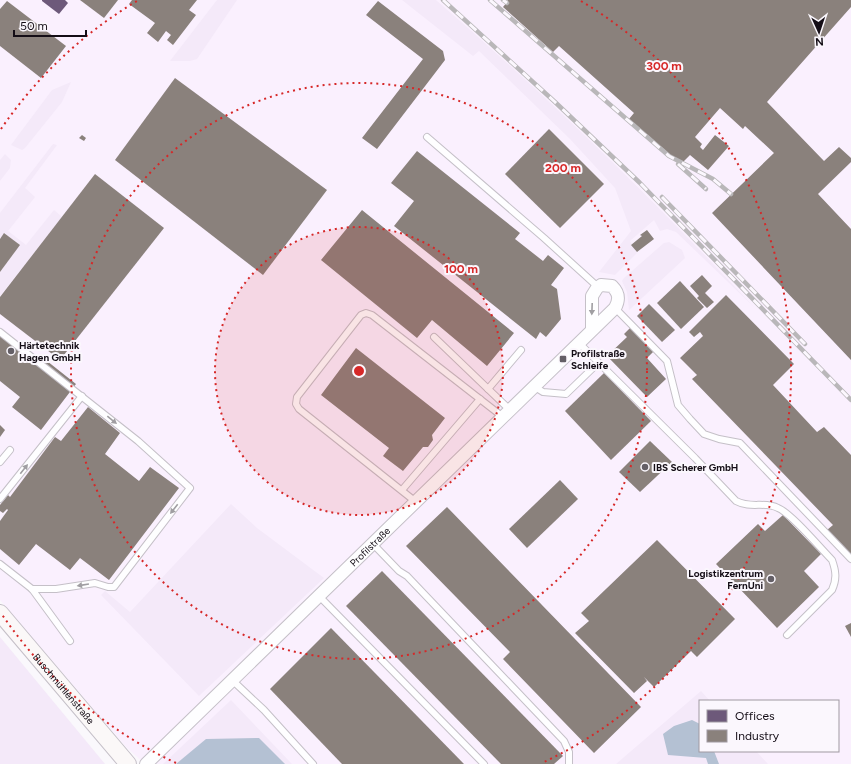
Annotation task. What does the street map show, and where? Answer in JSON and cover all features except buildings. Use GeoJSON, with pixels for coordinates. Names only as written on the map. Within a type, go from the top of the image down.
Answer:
{"type":"FeatureCollection","features":[{"type":"Feature","properties":{"kind":"street"},"geometry":{"type":"LineString","coordinates":[[592,328],[592,296],[598,287],[607,284],[615,289],[619,299],[615,308]]}},
{"type":"Feature","properties":{"kind":"street","name":"Profilstraße"},"geometry":{"type":"LineString","coordinates":[[146,764],[535,387],[592,328],[615,308]]}},
{"type":"Feature","properties":{"kind":"street","name":"Buschmühlenstraße"},"geometry":{"type":"LineString","coordinates":[[0,613],[128,764]]}},
{"type":"Feature","properties":{"kind":"lane"},"geometry":{"type":"LineString","coordinates":[[427,137],[544,238],[598,287]]}},
{"type":"Feature","properties":{"kind":"lane"},"geometry":{"type":"LineString","coordinates":[[615,308],[667,361],[678,405],[704,434],[719,439],[740,443],[851,559]]}},
{"type":"Feature","properties":{"kind":"lane"},"geometry":{"type":"LineString","coordinates":[[416,502],[299,409],[296,404],[297,397],[361,315],[366,313],[372,315],[480,399],[507,414]]}},
{"type":"Feature","properties":{"kind":"lane"},"geometry":{"type":"LineString","coordinates":[[0,332],[138,441],[190,488],[114,587],[108,587],[95,583],[56,589],[32,589]]}},
{"type":"Feature","properties":{"kind":"lane"},"geometry":{"type":"LineString","coordinates":[[434,337],[488,389],[507,414]]}},
{"type":"Feature","properties":{"kind":"lane"},"geometry":{"type":"LineString","coordinates":[[579,343],[736,501],[744,505],[766,505],[779,508],[832,560],[836,571],[836,581],[832,590],[787,636]]}},
{"type":"Feature","properties":{"kind":"lane"},"geometry":{"type":"LineString","coordinates":[[488,389],[521,350]]}},
{"type":"Feature","properties":{"kind":"lane"},"geometry":{"type":"LineString","coordinates":[[535,387],[543,392],[566,394],[598,363]]}},
{"type":"Feature","properties":{"kind":"lane"},"geometry":{"type":"LineString","coordinates":[[0,499],[82,396]]}},
{"type":"Feature","properties":{"kind":"lane"},"geometry":{"type":"LineString","coordinates":[[402,490],[480,399]]}},
{"type":"Feature","properties":{"kind":"lane"},"geometry":{"type":"LineString","coordinates":[[0,462],[10,450]]}},
{"type":"Feature","properties":{"kind":"lane"},"geometry":{"type":"LineString","coordinates":[[373,544],[399,571],[406,576],[564,741],[569,752],[569,764]]}},
{"type":"Feature","properties":{"kind":"lane"},"geometry":{"type":"LineString","coordinates":[[0,564],[32,589],[70,641]]}},
{"type":"Feature","properties":{"kind":"lane"},"geometry":{"type":"LineString","coordinates":[[319,596],[484,764]]}},
{"type":"Feature","properties":{"kind":"lane"},"geometry":{"type":"LineString","coordinates":[[232,680],[264,710],[313,764]]}},
{"type":"Feature","properties":{"kind":"shaded area"},"geometry":{"type":"Polygon","coordinates":[[[0,0],[851,0],[851,764],[145,764],[126,747],[0,600],[0,0]]]}},
{"type":"Feature","properties":{"kind":"shaded area"},"geometry":{"type":"Polygon","coordinates":[[[217,0],[237,0],[197,59],[190,61],[170,61],[217,0]]]}},
{"type":"Feature","properties":{"kind":"shaded area"},"geometry":{"type":"Polygon","coordinates":[[[402,0],[436,0],[518,73],[599,149],[754,307],[676,232],[667,229],[660,231],[654,220],[630,241],[637,253],[615,275],[599,272],[631,231],[615,188],[570,139],[479,51],[473,56],[402,0]]]}},
{"type":"Feature","properties":{"kind":"shaded area"},"geometry":{"type":"Polygon","coordinates":[[[71,82],[62,102],[25,148],[22,150],[11,145],[52,90],[71,82]]]}},
{"type":"Feature","properties":{"kind":"shaded area"},"geometry":{"type":"Polygon","coordinates":[[[53,144],[57,145],[25,188],[35,197],[8,231],[26,245],[54,210],[62,217],[0,296],[0,272],[20,245],[5,233],[0,239],[0,213],[53,144]]]}},
{"type":"Feature","properties":{"kind":"shaded area"},"geometry":{"type":"Polygon","coordinates":[[[5,154],[11,160],[10,168],[0,181],[0,160],[5,154]]]}},
{"type":"Feature","properties":{"kind":"shaded area"},"geometry":{"type":"Polygon","coordinates":[[[669,242],[682,250],[685,258],[629,310],[627,292],[622,281],[664,243],[669,242]]]}},
{"type":"Feature","properties":{"kind":"shaded area"},"geometry":{"type":"Polygon","coordinates":[[[231,504],[257,528],[324,578],[199,696],[101,595],[105,591],[130,612],[231,504]]]}},
{"type":"Feature","properties":{"kind":"shaded area"},"geometry":{"type":"Polygon","coordinates":[[[0,637],[105,764],[0,764],[0,637]]]}},
{"type":"Feature","properties":{"kind":"shaded area"},"geometry":{"type":"Polygon","coordinates":[[[701,691],[709,700],[699,700],[699,752],[757,752],[768,764],[616,764],[701,691]]]}},
{"type":"Feature","properties":{"kind":"shaded area"},"geometry":{"type":"Polygon","coordinates":[[[231,700],[292,764],[163,764],[231,700]]]}},
{"type":"Feature","properties":{"kind":"water"},"geometry":{"type":"Polygon","coordinates":[[[692,720],[699,724],[699,752],[714,752],[719,764],[708,764],[706,758],[668,755],[663,734],[674,726],[692,720]]]}},
{"type":"Feature","properties":{"kind":"water"},"geometry":{"type":"Polygon","coordinates":[[[259,738],[285,764],[176,764],[206,739],[259,738]]]}},
{"type":"Feature","properties":{"kind":"railway"},"geometry":{"type":"LineString","coordinates":[[443,0],[555,102],[640,183],[851,400]]}},
{"type":"Feature","properties":{"kind":"railway"},"geometry":{"type":"LineString","coordinates":[[490,0],[669,156],[713,179],[731,194]]}},
{"type":"Feature","properties":{"kind":"railway"},"geometry":{"type":"LineString","coordinates":[[503,0],[507,3]]}},
{"type":"Feature","properties":{"kind":"railway"},"geometry":{"type":"LineString","coordinates":[[678,164],[706,189]]}},
{"type":"Feature","properties":{"kind":"railway"},"geometry":{"type":"LineString","coordinates":[[662,197],[805,344]]}},
{"type":"Feature","properties":{"kind":"place","name":"Härtetechnik Hagen GmbH"},"geometry":{"type":"Point","coordinates":[11,351]}},
{"type":"Feature","properties":{"kind":"place","name":"Profilstraße Schleife"},"geometry":{"type":"Point","coordinates":[563,359]}},
{"type":"Feature","properties":{"kind":"place","name":"IBS Scherer GmbH"},"geometry":{"type":"Point","coordinates":[645,467]}},
{"type":"Feature","properties":{"kind":"place","name":"Logistikzentrum FernUni"},"geometry":{"type":"Point","coordinates":[771,579]}}]}
